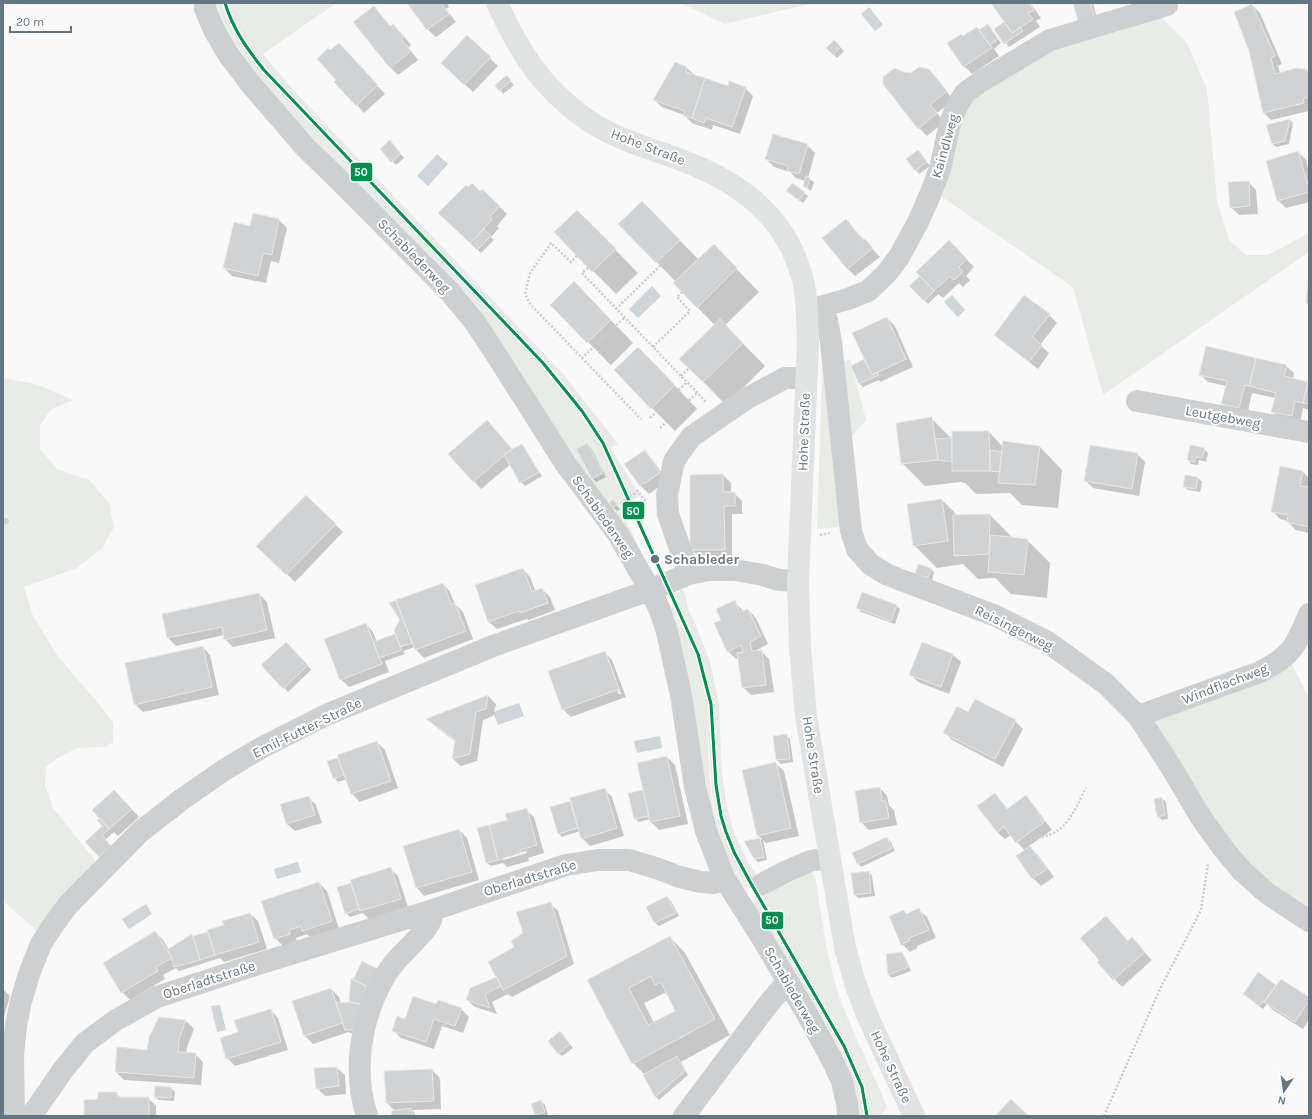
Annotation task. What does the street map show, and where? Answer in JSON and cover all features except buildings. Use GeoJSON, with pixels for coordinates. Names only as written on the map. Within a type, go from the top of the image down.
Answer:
{"type":"FeatureCollection","features":[{"type":"Feature","properties":{"kind":"main road","name":"Hohe Straße"},"geometry":{"type":"LineString","coordinates":[[497,3],[519,48],[539,76],[561,100],[587,120],[612,134],[714,173],[738,188],[762,207],[776,224],[792,249],[814,307],[806,378],[798,581],[800,647],[806,716],[845,948],[856,986],[868,1017],[914,1116]]}},
{"type":"Feature","properties":{"kind":"street","name":"Schablederweg"},"geometry":{"type":"LineString","coordinates":[[204,3],[214,30],[228,54],[249,82],[305,147],[449,291],[474,321],[565,463],[618,534],[660,610],[674,658],[695,787],[706,830],[724,878],[750,893],[759,933],[831,1058],[842,1081],[848,1116]]}},
{"type":"Feature","properties":{"kind":"street","name":"Kaindlweg"},"geometry":{"type":"LineString","coordinates":[[814,307],[848,299],[868,291],[886,274],[899,257],[918,222],[930,195],[940,169],[950,123],[957,106],[966,93],[980,82],[1050,40],[1167,5]]}},
{"type":"Feature","properties":{"kind":"street","name":"Reisingerweg"},"geometry":{"type":"LineString","coordinates":[[814,307],[827,320],[831,342],[851,531],[857,549],[870,564],[888,576],[996,616],[1046,641],[1106,684],[1138,716],[1172,767],[1200,816],[1242,871],[1268,894],[1309,922]]}},
{"type":"Feature","properties":{"kind":"street","name":"Hohe Straße"},"geometry":{"type":"LineString","coordinates":[[689,574],[668,514],[666,495],[674,461],[690,437],[746,399],[785,378],[806,378]]}},
{"type":"Feature","properties":{"kind":"street","name":"Leutgebweg"},"geometry":{"type":"LineString","coordinates":[[1137,401],[1309,432]]}},
{"type":"Feature","properties":{"kind":"street","name":"Emil-Futter-Straße"},"geometry":{"type":"LineString","coordinates":[[14,1116],[13,1054],[16,1025],[29,974],[41,944],[68,905],[140,832],[181,800],[224,770],[261,748],[326,715],[493,646],[650,590],[689,574],[708,570],[734,570],[763,575],[779,580],[798,581]]}},
{"type":"Feature","properties":{"kind":"street","name":"Windflachweg"},"geometry":{"type":"LineString","coordinates":[[1138,716],[1260,672],[1276,664],[1290,652],[1300,636],[1309,614]]}},
{"type":"Feature","properties":{"kind":"street"},"geometry":{"type":"LineString","coordinates":[[750,893],[787,871],[810,861],[829,858]]}},
{"type":"Feature","properties":{"kind":"street","name":"Oberladtstraße"},"geometry":{"type":"LineString","coordinates":[[31,1116],[63,1070],[86,1043],[116,1020],[157,997],[566,865],[598,860],[629,860],[680,877],[701,882],[714,883],[724,878]]}},
{"type":"Feature","properties":{"kind":"street"},"geometry":{"type":"LineString","coordinates":[[367,1116],[360,1084],[362,1033],[380,984],[395,962],[428,925],[432,916],[430,910]]}},
{"type":"Feature","properties":{"kind":"street"},"geometry":{"type":"LineString","coordinates":[[684,1116],[766,1007],[781,989],[789,984]]}},
{"type":"Feature","properties":{"kind":"path"},"geometry":{"type":"LineString","coordinates":[[577,256],[571,262],[551,243],[530,273],[525,294],[530,304],[641,419]]}},
{"type":"Feature","properties":{"kind":"path"},"geometry":{"type":"LineString","coordinates":[[616,309],[672,254],[669,250]]}},
{"type":"Feature","properties":{"kind":"path"},"geometry":{"type":"LineString","coordinates":[[588,268],[582,274],[709,405],[719,418]]}},
{"type":"Feature","properties":{"kind":"path"},"geometry":{"type":"LineString","coordinates":[[653,347],[690,311],[677,297],[682,292]]}},
{"type":"Feature","properties":{"kind":"path"},"geometry":{"type":"LineString","coordinates":[[582,358],[624,317]]}},
{"type":"Feature","properties":{"kind":"path"},"geometry":{"type":"LineString","coordinates":[[598,333],[603,338]]}},
{"type":"Feature","properties":{"kind":"path"},"geometry":{"type":"LineString","coordinates":[[681,376],[688,368]]}},
{"type":"Feature","properties":{"kind":"path"},"geometry":{"type":"LineString","coordinates":[[650,418],[687,382]]}},
{"type":"Feature","properties":{"kind":"path"},"geometry":{"type":"LineString","coordinates":[[660,428],[697,393]]}},
{"type":"Feature","properties":{"kind":"path"},"geometry":{"type":"LineString","coordinates":[[661,399],[665,404]]}},
{"type":"Feature","properties":{"kind":"path"},"geometry":{"type":"LineString","coordinates":[[624,506],[622,502],[638,491],[647,503]]}},
{"type":"Feature","properties":{"kind":"path"},"geometry":{"type":"LineString","coordinates":[[1030,839],[1049,835],[1060,829],[1071,818],[1086,788]]}},
{"type":"Feature","properties":{"kind":"path"},"geometry":{"type":"LineString","coordinates":[[1104,1116],[1160,989],[1201,910],[1208,859]]}},
{"type":"Feature","properties":{"kind":"shaded area"},"geometry":{"type":"Polygon","coordinates":[[[209,3],[217,3],[228,32],[259,75],[536,366],[571,407],[590,437],[624,504],[620,507],[650,571],[528,391],[254,80],[209,3]]]}},
{"type":"Feature","properties":{"kind":"shaded area"},"geometry":{"type":"Polygon","coordinates":[[[217,3],[234,3],[246,31],[263,54],[296,93],[564,375],[618,444],[611,448],[640,496],[624,504],[590,437],[571,407],[536,366],[259,75],[235,43],[225,25],[217,3]]]}},
{"type":"Feature","properties":{"kind":"shaded area"},"geometry":{"type":"Polygon","coordinates":[[[234,3],[336,3],[263,54],[246,31],[234,3]]]}},
{"type":"Feature","properties":{"kind":"shaded area"},"geometry":{"type":"Polygon","coordinates":[[[681,3],[814,3],[725,24],[681,3]]]}},
{"type":"Feature","properties":{"kind":"shaded area"},"geometry":{"type":"Polygon","coordinates":[[[869,7],[883,25],[875,31],[861,14],[869,7]]]}},
{"type":"Feature","properties":{"kind":"shaded area"},"geometry":{"type":"Polygon","coordinates":[[[1161,17],[1187,43],[1207,89],[1217,201],[1229,240],[1246,255],[1268,255],[1309,233],[1309,252],[1103,395],[1073,287],[942,197],[950,159],[963,115],[972,102],[985,91],[1064,44],[1161,17]]]}},
{"type":"Feature","properties":{"kind":"shaded area"},"geometry":{"type":"Polygon","coordinates":[[[437,154],[448,164],[428,186],[417,176],[437,154]]]}},
{"type":"Feature","properties":{"kind":"shaded area"},"geometry":{"type":"Polygon","coordinates":[[[652,286],[661,296],[638,318],[629,309],[652,286]]]}},
{"type":"Feature","properties":{"kind":"shaded area"},"geometry":{"type":"Polygon","coordinates":[[[952,295],[965,310],[958,317],[944,302],[952,295]]]}},
{"type":"Feature","properties":{"kind":"shaded area"},"geometry":{"type":"Polygon","coordinates":[[[823,348],[842,527],[817,529],[823,348]]]}},
{"type":"Feature","properties":{"kind":"shaded area"},"geometry":{"type":"Polygon","coordinates":[[[850,359],[866,420],[849,440],[841,363],[850,359]]]}},
{"type":"Feature","properties":{"kind":"shaded area"},"geometry":{"type":"Polygon","coordinates":[[[3,378],[36,384],[73,400],[51,409],[40,425],[40,449],[57,469],[89,480],[109,503],[114,527],[102,548],[77,568],[24,587],[33,616],[59,658],[98,703],[113,723],[113,742],[105,747],[77,748],[59,757],[46,767],[45,786],[53,808],[97,863],[39,933],[3,901],[3,378]]]}},
{"type":"Feature","properties":{"kind":"shaded area"},"geometry":{"type":"Polygon","coordinates":[[[682,589],[711,666],[719,705],[722,773],[727,807],[735,835],[749,864],[759,878],[752,885],[746,887],[733,864],[723,840],[717,819],[712,794],[709,740],[702,686],[695,660],[679,624],[671,611],[672,598],[682,589]]]}},
{"type":"Feature","properties":{"kind":"shaded area"},"geometry":{"type":"Polygon","coordinates":[[[672,614],[691,649],[701,678],[707,713],[710,781],[714,809],[720,831],[732,862],[746,887],[739,886],[715,831],[672,614]]]}},
{"type":"Feature","properties":{"kind":"shaded area"},"geometry":{"type":"Polygon","coordinates":[[[1291,662],[1309,698],[1309,915],[1236,855],[1155,727],[1155,719],[1291,662]]]}},
{"type":"Feature","properties":{"kind":"shaded area"},"geometry":{"type":"Polygon","coordinates":[[[519,703],[524,716],[498,725],[493,712],[519,703]]]}},
{"type":"Feature","properties":{"kind":"shaded area"},"geometry":{"type":"Polygon","coordinates":[[[660,736],[662,748],[637,753],[634,741],[660,736]]]}},
{"type":"Feature","properties":{"kind":"shaded area"},"geometry":{"type":"Polygon","coordinates":[[[298,862],[301,872],[277,879],[274,869],[298,862]]]}},
{"type":"Feature","properties":{"kind":"shaded area"},"geometry":{"type":"Polygon","coordinates":[[[811,872],[816,880],[827,947],[836,986],[847,1017],[887,1107],[880,1116],[875,1116],[871,1095],[849,1037],[766,891],[811,872]]]}},
{"type":"Feature","properties":{"kind":"shaded area"},"geometry":{"type":"Polygon","coordinates":[[[766,891],[849,1037],[871,1095],[875,1116],[863,1116],[856,1081],[847,1059],[754,900],[766,891]]]}},
{"type":"Feature","properties":{"kind":"shaded area"},"geometry":{"type":"Polygon","coordinates":[[[754,900],[847,1059],[856,1081],[863,1116],[856,1116],[753,903],[754,900]]]}},
{"type":"Feature","properties":{"kind":"shaded area"},"geometry":{"type":"Polygon","coordinates":[[[146,904],[152,914],[129,929],[122,919],[146,904]]]}},
{"type":"Feature","properties":{"kind":"shaded area"},"geometry":{"type":"Polygon","coordinates":[[[220,1005],[226,1030],[217,1032],[211,1006],[220,1005]]]}},
{"type":"Feature","properties":{"kind":"transit line","name":"50"},"geometry":{"type":"LineString","coordinates":[[225,3],[241,38],[264,70],[543,363],[582,411],[603,443],[698,654],[711,704],[716,785],[721,816],[726,832],[734,852],[749,880],[844,1046],[862,1087],[867,1116]]}},
{"type":"Feature","properties":{"kind":"place","name":"Schableder"},"geometry":{"type":"Point","coordinates":[655,559]}}]}
